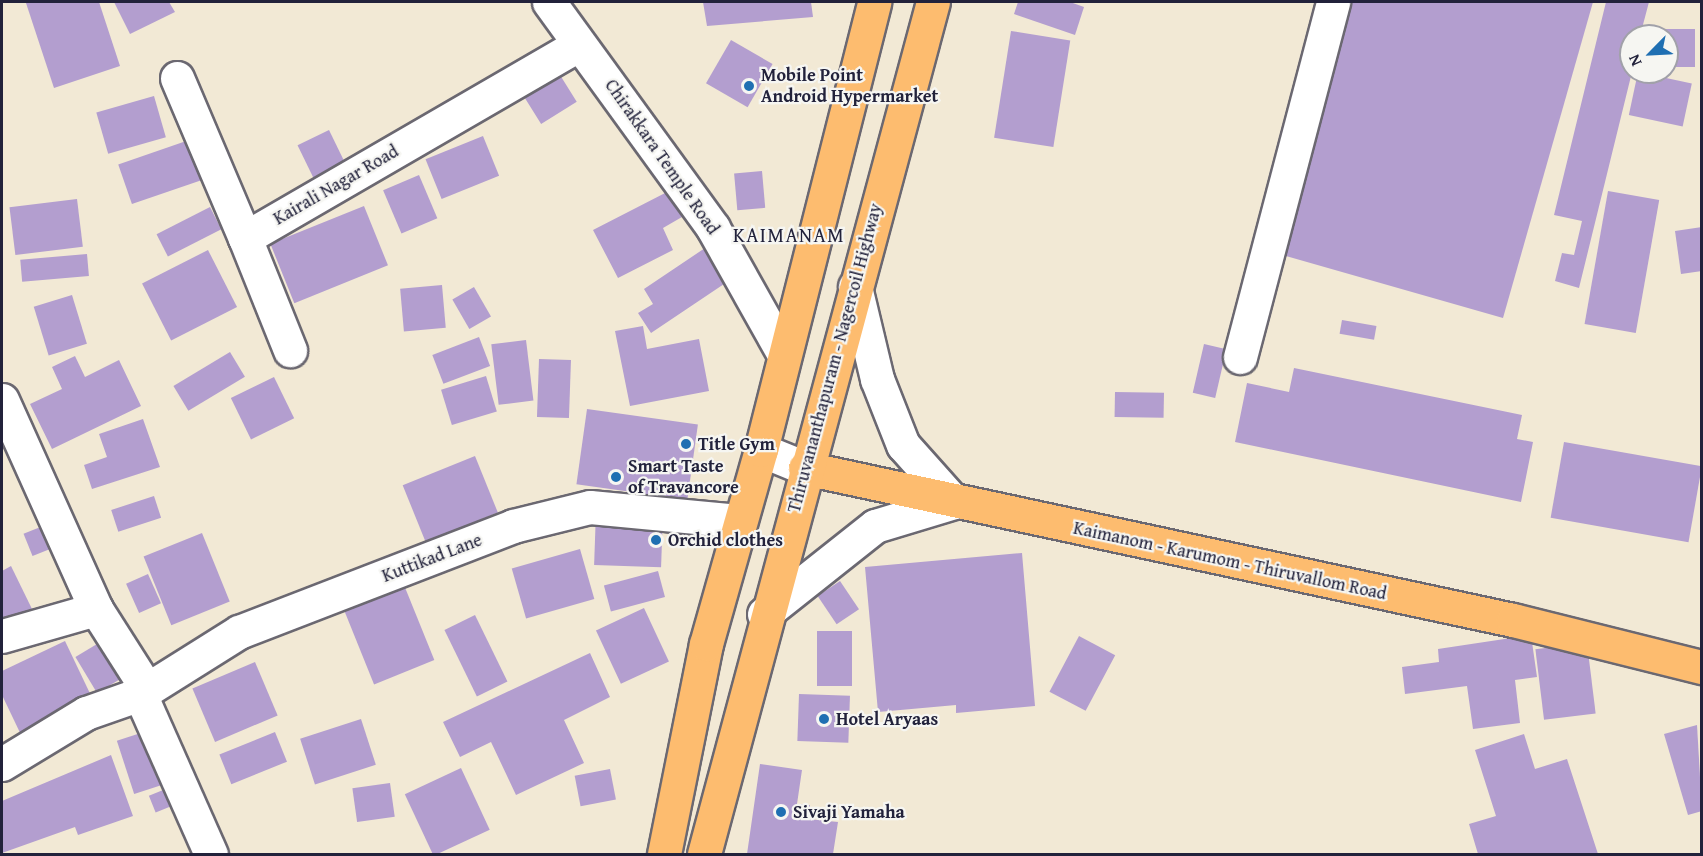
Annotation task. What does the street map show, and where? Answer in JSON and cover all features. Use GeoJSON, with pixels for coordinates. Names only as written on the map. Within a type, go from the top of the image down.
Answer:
{"type":"FeatureCollection","features":[{"type":"Feature","properties":{"kind":"main road"},"geometry":{"type":"LineString","coordinates":[[664,855],[706,644],[738,521],[761,450],[782,351],[874,2]]}},
{"type":"Feature","properties":{"kind":"main road","name":"Thiruvananthapuram - Nagercoil Highway"},"geometry":{"type":"LineString","coordinates":[[704,855],[764,614],[933,2]]}},
{"type":"Feature","properties":{"kind":"main road","name":"Kaimanom - Karumom - Thiruvallom Road"},"geometry":{"type":"LineString","coordinates":[[805,468],[954,502],[1513,620],[1701,667]]}},
{"type":"Feature","properties":{"kind":"street","name":"Chirakkara Temple Road"},"geometry":{"type":"LineString","coordinates":[[549,2],[713,228],[782,351]]}},
{"type":"Feature","properties":{"kind":"street"},"geometry":{"type":"LineString","coordinates":[[1240,357],[1333,2]]}},
{"type":"Feature","properties":{"kind":"street","name":"Kairali Nagar Road"},"geometry":{"type":"LineString","coordinates":[[245,238],[578,45]]}},
{"type":"Feature","properties":{"kind":"street"},"geometry":{"type":"LineString","coordinates":[[177,78],[290,350]]}},
{"type":"Feature","properties":{"kind":"street"},"geometry":{"type":"LineString","coordinates":[[764,614],[875,526],[954,502],[903,445],[877,379],[855,287]]}},
{"type":"Feature","properties":{"kind":"street"},"geometry":{"type":"LineString","coordinates":[[2,400],[96,609],[144,691],[211,855]]}},
{"type":"Feature","properties":{"kind":"street","name":"Kaimanom - Karumom - Thiruvallom Road"},"geometry":{"type":"LineString","coordinates":[[761,450],[805,468]]}},
{"type":"Feature","properties":{"kind":"street","name":"Kuttikad Lane"},"geometry":{"type":"LineString","coordinates":[[2,764],[86,713],[144,691],[238,632],[513,526],[590,507],[738,521]]}},
{"type":"Feature","properties":{"kind":"street"},"geometry":{"type":"LineString","coordinates":[[2,636],[96,609]]}},
{"type":"Feature","properties":{"kind":"building"},"geometry":{"type":"Polygon","coordinates":[[[99,2],[120,66],[54,88],[26,3],[99,2]]]}},
{"type":"Feature","properties":{"kind":"building"},"geometry":{"type":"Polygon","coordinates":[[[114,2],[169,2],[175,12],[130,34],[114,2]]]}},
{"type":"Feature","properties":{"kind":"building"},"geometry":{"type":"Polygon","coordinates":[[[703,2],[811,2],[813,17],[707,26],[703,2]]]}},
{"type":"Feature","properties":{"kind":"building"},"geometry":{"type":"Polygon","coordinates":[[[1018,2],[1070,2],[1084,7],[1075,35],[1014,14],[1018,2]]]}},
{"type":"Feature","properties":{"kind":"building"},"geometry":{"type":"Polygon","coordinates":[[[1351,2],[1593,2],[1503,318],[1279,254],[1351,2]]]}},
{"type":"Feature","properties":{"kind":"building"},"geometry":{"type":"Polygon","coordinates":[[[1606,2],[1649,2],[1643,24],[1619,24],[1619,84],[1629,84],[1579,288],[1555,281],[1562,253],[1574,255],[1582,221],[1554,215],[1606,2]]]}},
{"type":"Feature","properties":{"kind":"building"},"geometry":{"type":"Polygon","coordinates":[[[1679,29],[1695,29],[1695,67],[1679,67],[1679,29]]]}},
{"type":"Feature","properties":{"kind":"building"},"geometry":{"type":"Polygon","coordinates":[[[1011,31],[1070,40],[1053,147],[994,138],[1011,31]]]}},
{"type":"Feature","properties":{"kind":"building"},"geometry":{"type":"Polygon","coordinates":[[[731,40],[773,64],[748,107],[706,83],[731,40]]]}},
{"type":"Feature","properties":{"kind":"building"},"geometry":{"type":"Polygon","coordinates":[[[555,67],[577,102],[541,124],[519,89],[555,67]]]}},
{"type":"Feature","properties":{"kind":"building"},"geometry":{"type":"Polygon","coordinates":[[[1679,81],[1692,83],[1683,126],[1629,115],[1635,84],[1679,84],[1679,81]]]}},
{"type":"Feature","properties":{"kind":"building"},"geometry":{"type":"Polygon","coordinates":[[[154,96],[166,137],[108,154],[96,113],[154,96]]]}},
{"type":"Feature","properties":{"kind":"building"},"geometry":{"type":"Polygon","coordinates":[[[329,130],[351,175],[319,190],[298,145],[329,130]]]}},
{"type":"Feature","properties":{"kind":"building"},"geometry":{"type":"Polygon","coordinates":[[[483,136],[499,176],[442,199],[426,159],[483,136]]]}},
{"type":"Feature","properties":{"kind":"building"},"geometry":{"type":"Polygon","coordinates":[[[192,139],[206,179],[132,204],[118,164],[192,139]]]}},
{"type":"Feature","properties":{"kind":"building"},"geometry":{"type":"Polygon","coordinates":[[[762,171],[765,208],[737,210],[734,173],[762,171]]]}},
{"type":"Feature","properties":{"kind":"building"},"geometry":{"type":"Polygon","coordinates":[[[419,175],[437,218],[401,234],[383,190],[419,175]]]}},
{"type":"Feature","properties":{"kind":"building"},"geometry":{"type":"Polygon","coordinates":[[[669,191],[682,217],[663,228],[673,250],[618,278],[593,230],[669,191]]]}},
{"type":"Feature","properties":{"kind":"building"},"geometry":{"type":"Polygon","coordinates":[[[1608,191],[1659,200],[1636,333],[1585,324],[1608,191]]]}},
{"type":"Feature","properties":{"kind":"building"},"geometry":{"type":"Polygon","coordinates":[[[77,199],[83,247],[15,255],[10,207],[77,199]]]}},
{"type":"Feature","properties":{"kind":"building"},"geometry":{"type":"Polygon","coordinates":[[[364,206],[388,265],[294,303],[270,244],[364,206]]]}},
{"type":"Feature","properties":{"kind":"building"},"geometry":{"type":"Polygon","coordinates":[[[210,207],[221,229],[168,257],[157,234],[210,207]]]}},
{"type":"Feature","properties":{"kind":"building"},"geometry":{"type":"Polygon","coordinates":[[[1702,227],[1702,271],[1681,274],[1675,231],[1702,227]]]}},
{"type":"Feature","properties":{"kind":"building"},"geometry":{"type":"Polygon","coordinates":[[[705,248],[727,282],[651,333],[638,313],[653,304],[644,289],[705,248]]]}},
{"type":"Feature","properties":{"kind":"building"},"geometry":{"type":"Polygon","coordinates":[[[208,250],[237,307],[171,341],[142,284],[208,250]]]}},
{"type":"Feature","properties":{"kind":"building"},"geometry":{"type":"Polygon","coordinates":[[[87,254],[89,276],[22,282],[20,260],[87,254]]]}},
{"type":"Feature","properties":{"kind":"building"},"geometry":{"type":"Polygon","coordinates":[[[442,285],[446,328],[404,331],[400,289],[442,285]]]}},
{"type":"Feature","properties":{"kind":"building"},"geometry":{"type":"Polygon","coordinates":[[[474,287],[491,316],[469,329],[452,300],[474,287]]]}},
{"type":"Feature","properties":{"kind":"building"},"geometry":{"type":"Polygon","coordinates":[[[72,295],[87,344],[49,355],[34,307],[72,295]]]}},
{"type":"Feature","properties":{"kind":"building"},"geometry":{"type":"Polygon","coordinates":[[[1342,320],[1376,326],[1374,340],[1340,334],[1342,320]]]}},
{"type":"Feature","properties":{"kind":"building"},"geometry":{"type":"Polygon","coordinates":[[[643,326],[647,349],[699,339],[709,391],[630,406],[615,331],[643,326]]]}},
{"type":"Feature","properties":{"kind":"building"},"geometry":{"type":"Polygon","coordinates":[[[479,337],[490,366],[443,384],[432,355],[479,337]]]}},
{"type":"Feature","properties":{"kind":"building"},"geometry":{"type":"Polygon","coordinates":[[[526,340],[533,401],[499,405],[491,344],[526,340]]]}},
{"type":"Feature","properties":{"kind":"building"},"geometry":{"type":"Polygon","coordinates":[[[1204,344],[1226,349],[1215,398],[1193,393],[1204,344]]]}},
{"type":"Feature","properties":{"kind":"building"},"geometry":{"type":"Polygon","coordinates":[[[230,352],[245,377],[188,411],[173,386],[230,352]]]}},
{"type":"Feature","properties":{"kind":"building"},"geometry":{"type":"Polygon","coordinates":[[[75,356],[85,377],[119,360],[141,406],[52,449],[30,404],[62,389],[52,367],[75,356]]]}},
{"type":"Feature","properties":{"kind":"building"},"geometry":{"type":"Polygon","coordinates":[[[539,359],[571,360],[569,418],[537,417],[539,359]]]}},
{"type":"Feature","properties":{"kind":"building"},"geometry":{"type":"Polygon","coordinates":[[[1294,368],[1522,415],[1517,439],[1533,442],[1521,502],[1235,442],[1247,383],[1289,392],[1294,368]]]}},
{"type":"Feature","properties":{"kind":"building"},"geometry":{"type":"Polygon","coordinates":[[[486,376],[497,411],[452,425],[441,390],[486,376]]]}},
{"type":"Feature","properties":{"kind":"building"},"geometry":{"type":"Polygon","coordinates":[[[274,377],[294,418],[251,439],[231,398],[274,377]]]}},
{"type":"Feature","properties":{"kind":"building"},"geometry":{"type":"Polygon","coordinates":[[[1115,392],[1164,393],[1164,418],[1115,417],[1115,392]]]}},
{"type":"Feature","properties":{"kind":"building"},"geometry":{"type":"Polygon","coordinates":[[[587,409],[698,425],[687,500],[576,484],[587,409]]]}},
{"type":"Feature","properties":{"kind":"building"},"geometry":{"type":"Polygon","coordinates":[[[143,419],[160,467],[92,489],[84,465],[107,457],[99,434],[143,419]]]}},
{"type":"Feature","properties":{"kind":"building"},"geometry":{"type":"Polygon","coordinates":[[[1564,442],[1702,466],[1689,542],[1551,518],[1564,442]]]}},
{"type":"Feature","properties":{"kind":"building"},"geometry":{"type":"Polygon","coordinates":[[[475,456],[498,513],[426,542],[403,485],[475,456]]]}},
{"type":"Feature","properties":{"kind":"building"},"geometry":{"type":"Polygon","coordinates":[[[154,496],[161,518],[118,532],[111,510],[154,496]]]}},
{"type":"Feature","properties":{"kind":"building"},"geometry":{"type":"Polygon","coordinates":[[[596,511],[663,513],[661,567],[594,565],[596,511]]]}},
{"type":"Feature","properties":{"kind":"building"},"geometry":{"type":"Polygon","coordinates":[[[43,526],[52,548],[33,556],[24,534],[43,526]]]}},
{"type":"Feature","properties":{"kind":"building"},"geometry":{"type":"Polygon","coordinates":[[[202,533],[230,602],[171,625],[144,557],[202,533]]]}},
{"type":"Feature","properties":{"kind":"building"},"geometry":{"type":"Polygon","coordinates":[[[580,549],[594,599],[526,619],[512,569],[580,549]]]}},
{"type":"Feature","properties":{"kind":"building"},"geometry":{"type":"Polygon","coordinates":[[[1022,553],[1035,706],[956,713],[956,705],[878,712],[865,567],[1022,553]]]}},
{"type":"Feature","properties":{"kind":"building"},"geometry":{"type":"Polygon","coordinates":[[[11,566],[32,609],[2,624],[2,571],[11,566]]]}},
{"type":"Feature","properties":{"kind":"building"},"geometry":{"type":"Polygon","coordinates":[[[658,571],[665,597],[611,612],[604,585],[658,571]]]}},
{"type":"Feature","properties":{"kind":"building"},"geometry":{"type":"Polygon","coordinates":[[[148,574],[161,603],[139,613],[126,584],[148,574]]]}},
{"type":"Feature","properties":{"kind":"building"},"geometry":{"type":"Polygon","coordinates":[[[840,581],[859,609],[837,624],[818,596],[840,581]]]}},
{"type":"Feature","properties":{"kind":"building"},"geometry":{"type":"Polygon","coordinates":[[[404,585],[434,660],[374,684],[344,609],[404,585]]]}},
{"type":"Feature","properties":{"kind":"building"},"geometry":{"type":"Polygon","coordinates":[[[644,608],[669,661],[621,684],[596,630],[644,608]]]}},
{"type":"Feature","properties":{"kind":"building"},"geometry":{"type":"Polygon","coordinates":[[[475,615],[507,682],[477,696],[444,630],[475,615]]]}},
{"type":"Feature","properties":{"kind":"building"},"geometry":{"type":"Polygon","coordinates":[[[817,631],[852,631],[852,686],[817,686],[817,631]]]}},
{"type":"Feature","properties":{"kind":"building"},"geometry":{"type":"Polygon","coordinates":[[[1531,635],[1537,677],[1515,680],[1520,723],[1473,729],[1467,686],[1405,694],[1402,667],[1439,662],[1438,649],[1531,635]]]}},
{"type":"Feature","properties":{"kind":"building"},"geometry":{"type":"Polygon","coordinates":[[[1079,636],[1115,655],[1086,711],[1049,692],[1079,636]]]}},
{"type":"Feature","properties":{"kind":"building"},"geometry":{"type":"Polygon","coordinates":[[[65,641],[95,704],[23,739],[2,695],[2,671],[65,641]]]}},
{"type":"Feature","properties":{"kind":"building"},"geometry":{"type":"Polygon","coordinates":[[[102,641],[124,677],[97,693],[75,657],[102,641]]]}},
{"type":"Feature","properties":{"kind":"building"},"geometry":{"type":"Polygon","coordinates":[[[1587,643],[1596,713],[1544,720],[1535,649],[1587,643]]]}},
{"type":"Feature","properties":{"kind":"building"},"geometry":{"type":"Polygon","coordinates":[[[590,653],[610,697],[564,720],[584,763],[516,795],[491,742],[460,757],[443,722],[590,653]]]}},
{"type":"Feature","properties":{"kind":"building"},"geometry":{"type":"Polygon","coordinates":[[[255,662],[278,715],[215,742],[192,689],[255,662]]]}},
{"type":"Feature","properties":{"kind":"building","name":"Hotel Aryaas"},"geometry":{"type":"Polygon","coordinates":[[[799,694],[850,696],[848,743],[797,741],[799,694]]]}},
{"type":"Feature","properties":{"kind":"building"},"geometry":{"type":"Polygon","coordinates":[[[361,719],[376,765],[315,784],[300,739],[361,719]]]}},
{"type":"Feature","properties":{"kind":"building"},"geometry":{"type":"Polygon","coordinates":[[[1697,725],[1702,811],[1688,815],[1664,734],[1697,725]]]}},
{"type":"Feature","properties":{"kind":"building"},"geometry":{"type":"Polygon","coordinates":[[[153,729],[170,782],[134,794],[117,741],[153,729]]]}},
{"type":"Feature","properties":{"kind":"building"},"geometry":{"type":"Polygon","coordinates":[[[275,732],[287,762],[231,784],[219,754],[275,732]]]}},
{"type":"Feature","properties":{"kind":"building"},"geometry":{"type":"Polygon","coordinates":[[[1524,734],[1535,769],[1567,759],[1598,854],[1478,854],[1469,824],[1496,816],[1475,750],[1524,734]]]}},
{"type":"Feature","properties":{"kind":"building"},"geometry":{"type":"Polygon","coordinates":[[[111,755],[133,816],[78,835],[75,827],[2,853],[2,801],[111,755]]]}},
{"type":"Feature","properties":{"kind":"building","name":"Sivaji Yamaha"},"geometry":{"type":"Polygon","coordinates":[[[760,764],[802,770],[797,804],[810,805],[808,819],[838,822],[833,854],[747,854],[760,764]]]}},
{"type":"Feature","properties":{"kind":"building"},"geometry":{"type":"Polygon","coordinates":[[[461,768],[490,830],[437,854],[433,854],[405,794],[461,768]]]}},
{"type":"Feature","properties":{"kind":"building"},"geometry":{"type":"Polygon","coordinates":[[[610,769],[616,799],[581,806],[575,776],[610,769]]]}},
{"type":"Feature","properties":{"kind":"building"},"geometry":{"type":"Polygon","coordinates":[[[390,783],[395,817],[357,822],[352,788],[390,783]]]}},
{"type":"Feature","properties":{"kind":"building"},"geometry":{"type":"Polygon","coordinates":[[[173,786],[180,803],[156,812],[149,796],[173,786]]]}},
{"type":"Feature","properties":{"kind":"place","name":"Mobile Point Android Hypermarket"},"geometry":{"type":"Point","coordinates":[749,86]}},
{"type":"Feature","properties":{"kind":"place","name":"Title Gym"},"geometry":{"type":"Point","coordinates":[686,444]}},
{"type":"Feature","properties":{"kind":"place","name":"Smart Taste of Travancore"},"geometry":{"type":"Point","coordinates":[616,477]}},
{"type":"Feature","properties":{"kind":"place","name":"Orchid clothes"},"geometry":{"type":"Point","coordinates":[656,540]}},
{"type":"Feature","properties":{"kind":"place","name":"Hotel Aryaas"},"geometry":{"type":"Point","coordinates":[824,719]}},
{"type":"Feature","properties":{"kind":"place","name":"Sivaji Yamaha"},"geometry":{"type":"Point","coordinates":[781,812]}},
{"type":"Feature","properties":{"kind":"district","name":"KAIMANAM"},"geometry":{"type":"Point","coordinates":[789,234]}}]}
